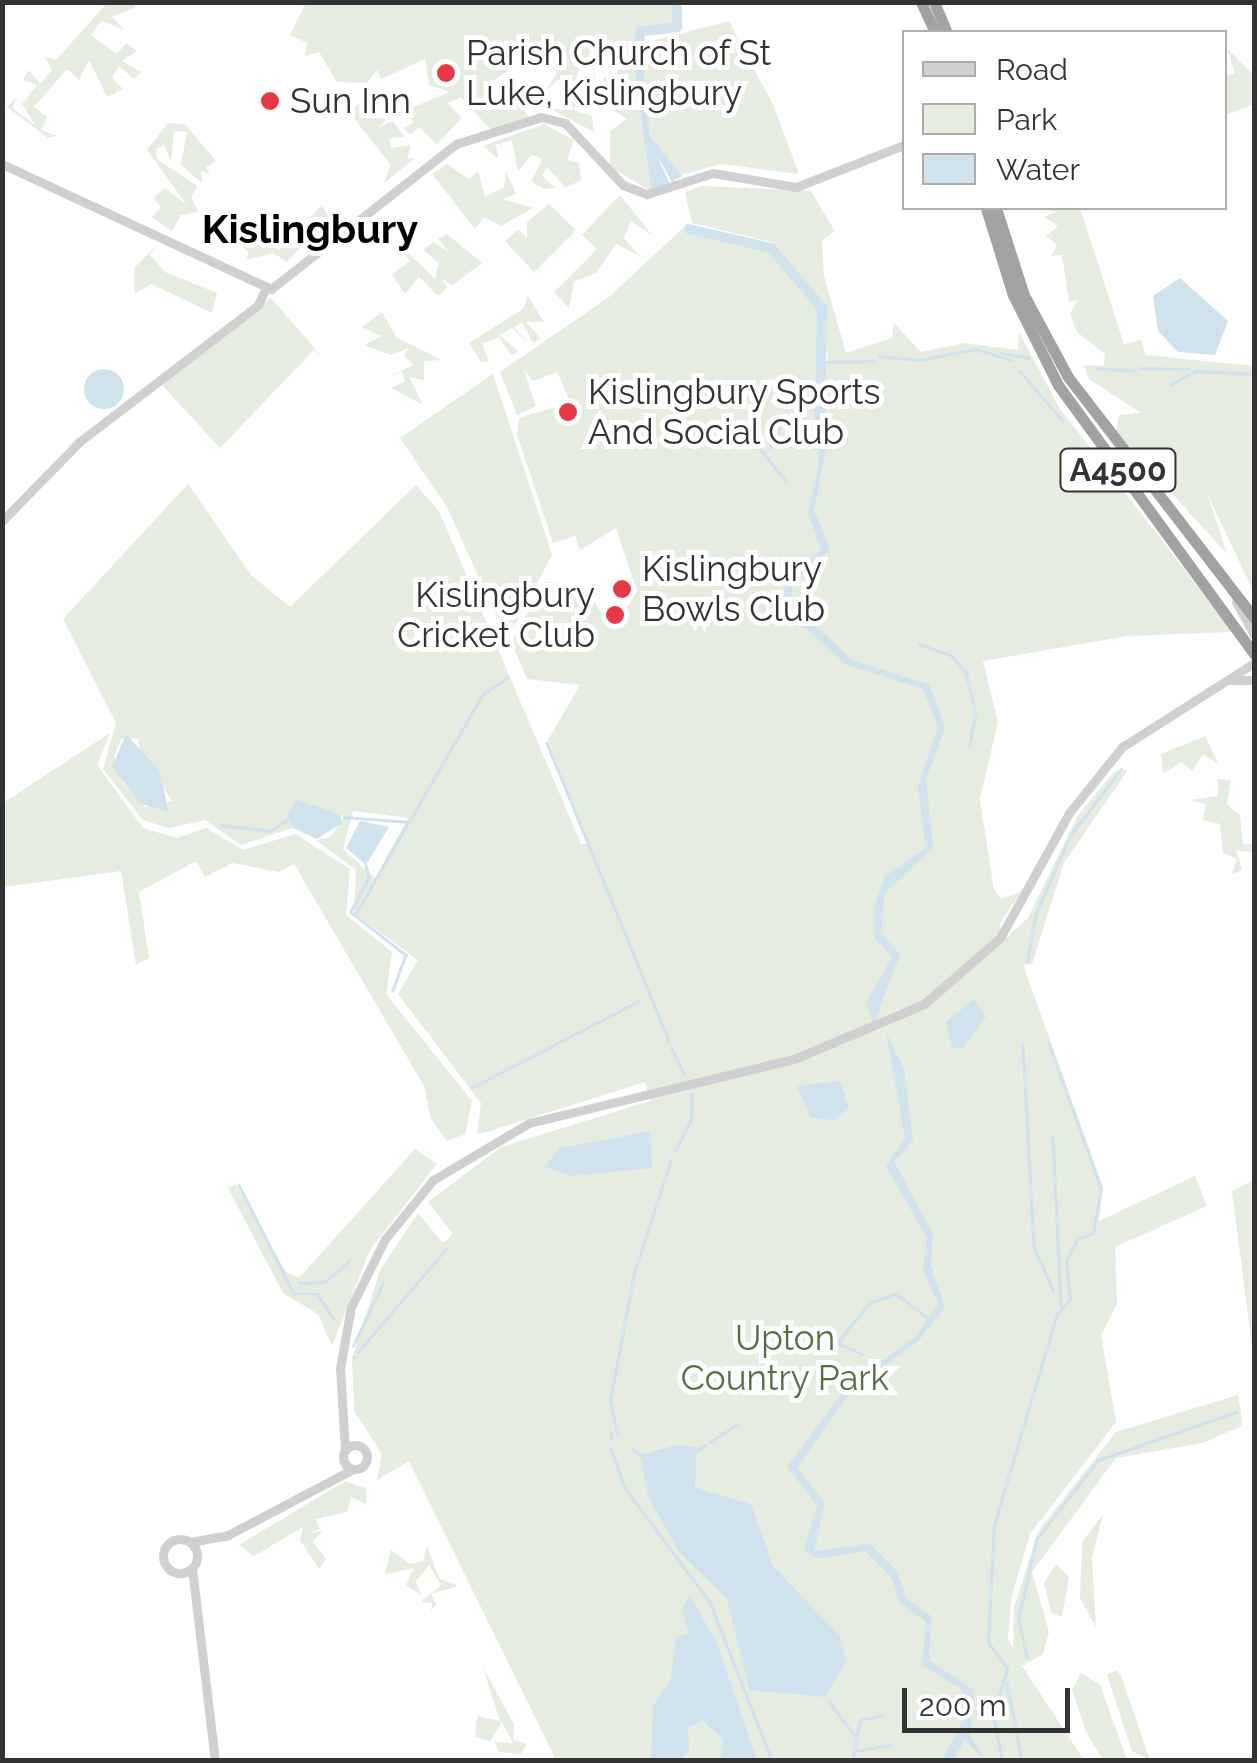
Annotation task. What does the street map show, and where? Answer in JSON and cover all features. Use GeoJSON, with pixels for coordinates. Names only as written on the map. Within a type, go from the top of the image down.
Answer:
{"type":"FeatureCollection","features":[{"type":"Feature","properties":{"kind":"highway"},"geometry":{"type":"LineString","coordinates":[[921,2],[933,30]]}},
{"type":"Feature","properties":{"kind":"highway"},"geometry":{"type":"LineString","coordinates":[[934,2],[946,30]]}},
{"type":"Feature","properties":{"kind":"highway","name":"A4500"},"geometry":{"type":"LineString","coordinates":[[987,210],[1013,295],[1058,385],[1254,654]]}},
{"type":"Feature","properties":{"kind":"highway","name":"A4500"},"geometry":{"type":"LineString","coordinates":[[997,210],[1024,294],[1068,377],[1211,555],[1254,618]]}},
{"type":"Feature","properties":{"kind":"street"},"geometry":{"type":"LineString","coordinates":[[2,521],[79,442],[258,305],[271,288],[456,144],[540,117],[565,123],[624,186],[653,194],[684,180],[719,173],[796,187],[902,147]]}},
{"type":"Feature","properties":{"kind":"street"},"geometry":{"type":"LineString","coordinates":[[2,164],[271,288]]}},
{"type":"Feature","properties":{"kind":"street"},"geometry":{"type":"LineString","coordinates":[[1211,555],[1254,635]]}},
{"type":"Feature","properties":{"kind":"street"},"geometry":{"type":"LineString","coordinates":[[352,1469],[344,1454],[343,1338],[363,1277],[401,1216],[456,1161],[551,1116],[835,1046],[924,1004],[962,976],[1010,924],[1069,813],[1110,760],[1175,707],[1231,680],[1254,663]]}},
{"type":"Feature","properties":{"kind":"street"},"geometry":{"type":"LineString","coordinates":[[1231,680],[1254,680]]}},
{"type":"Feature","properties":{"kind":"street"},"geometry":{"type":"LineString","coordinates":[[178,1572],[194,1564],[215,1540],[329,1476],[366,1463],[361,1446],[344,1422]]}},
{"type":"Feature","properties":{"kind":"street"},"geometry":{"type":"LineString","coordinates":[[329,1476],[344,1454],[361,1446]]}},
{"type":"Feature","properties":{"kind":"street"},"geometry":{"type":"LineString","coordinates":[[214,1760],[188,1593],[164,1550],[178,1539],[215,1540]]}},
{"type":"Feature","properties":{"kind":"street"},"geometry":{"type":"LineString","coordinates":[[188,1593],[194,1564],[190,1542]]}},
{"type":"Feature","properties":{"kind":"green space"},"geometry":{"type":"Polygon","coordinates":[[[107,3],[130,3],[136,7],[112,17],[125,30],[101,21],[91,35],[117,54],[126,43],[137,51],[122,61],[141,72],[134,79],[119,66],[112,78],[123,89],[107,97],[89,60],[79,80],[67,69],[34,107],[47,117],[41,130],[57,136],[48,138],[7,107],[17,97],[12,108],[36,126],[22,104],[37,85],[23,80],[29,70],[40,84],[52,70],[45,57],[56,60],[107,3]]]}},
{"type":"Feature","properties":{"kind":"green space"},"geometry":{"type":"Polygon","coordinates":[[[306,3],[668,3],[679,9],[677,27],[646,28],[631,45],[651,191],[610,167],[610,131],[627,119],[610,108],[627,95],[616,89],[606,100],[602,93],[603,79],[618,72],[611,63],[594,67],[596,93],[591,99],[594,70],[583,62],[577,74],[576,92],[592,105],[581,100],[573,110],[592,116],[594,132],[549,108],[564,110],[571,92],[559,79],[544,93],[557,73],[534,53],[488,84],[505,110],[519,102],[531,120],[490,129],[461,97],[447,103],[462,118],[437,144],[419,127],[410,135],[404,128],[415,122],[393,107],[397,92],[411,108],[450,92],[429,85],[425,59],[381,79],[377,70],[367,83],[337,82],[319,52],[305,56],[307,43],[290,35],[306,3]]]}},
{"type":"Feature","properties":{"kind":"green space"},"geometry":{"type":"Polygon","coordinates":[[[729,21],[774,107],[799,174],[721,164],[681,175],[650,136],[641,44],[729,21]]]}},
{"type":"Feature","properties":{"kind":"green space"},"geometry":{"type":"Polygon","coordinates":[[[1227,48],[1254,76],[1254,104],[1227,114],[1227,76],[1235,73],[1227,48]]]}},
{"type":"Feature","properties":{"kind":"green space"},"geometry":{"type":"Polygon","coordinates":[[[366,100],[367,112],[386,120],[378,128],[392,121],[405,137],[389,138],[391,148],[411,145],[407,159],[415,158],[384,183],[391,165],[348,111],[366,100]]]}},
{"type":"Feature","properties":{"kind":"green space"},"geometry":{"type":"Polygon","coordinates":[[[168,123],[185,124],[216,161],[206,167],[210,175],[201,170],[202,183],[181,165],[187,132],[174,131],[171,161],[164,145],[156,149],[157,159],[197,186],[191,198],[199,212],[181,215],[172,231],[152,217],[161,207],[154,198],[165,188],[187,205],[147,150],[168,123]]]}},
{"type":"Feature","properties":{"kind":"green space"},"geometry":{"type":"Polygon","coordinates":[[[544,124],[574,140],[567,160],[579,163],[581,181],[565,187],[547,167],[542,175],[555,188],[544,189],[531,181],[543,159],[532,155],[518,171],[512,140],[496,144],[498,159],[483,146],[544,124]]]}},
{"type":"Feature","properties":{"kind":"green space"},"geometry":{"type":"Polygon","coordinates":[[[447,164],[469,179],[478,171],[485,197],[504,187],[506,172],[516,194],[502,199],[533,208],[501,226],[484,217],[475,229],[432,174],[447,164]]]}},
{"type":"Feature","properties":{"kind":"green space","name":"Upton Country Park"},"geometry":{"type":"Polygon","coordinates":[[[701,186],[811,191],[835,231],[822,240],[824,276],[846,353],[892,338],[894,323],[921,352],[964,343],[1018,350],[1019,332],[1060,409],[1233,632],[1127,636],[983,661],[998,722],[980,799],[994,890],[1001,899],[1021,892],[999,925],[1006,938],[1028,918],[1078,815],[1115,771],[1128,770],[1064,863],[1032,964],[1023,965],[1103,1187],[1099,1221],[1195,1176],[1207,1206],[1115,1247],[1117,1303],[1101,1335],[1116,1422],[1030,1534],[1011,1599],[1008,1639],[1013,1649],[1014,1607],[1039,1530],[1116,1432],[1238,1395],[1241,1412],[1242,1426],[1202,1443],[1116,1458],[1032,1572],[1049,1632],[1043,1654],[1022,1666],[1084,1760],[556,1760],[409,1461],[377,1480],[382,1454],[354,1411],[352,1359],[380,1270],[418,1213],[443,1243],[453,1234],[428,1202],[501,1147],[650,1101],[645,1082],[477,1135],[481,1103],[398,994],[418,960],[354,913],[356,870],[316,840],[331,837],[344,816],[305,803],[293,808],[293,828],[241,845],[205,820],[169,828],[143,820],[103,769],[116,723],[63,619],[188,484],[251,575],[290,607],[416,485],[439,511],[581,844],[588,844],[548,740],[580,685],[527,679],[511,642],[546,582],[581,584],[614,630],[637,591],[616,528],[580,550],[575,536],[553,543],[517,435],[519,418],[559,406],[563,417],[577,417],[557,372],[533,381],[524,370],[536,406],[517,415],[500,372],[609,297],[683,228],[771,248],[822,308],[823,361],[828,362],[822,306],[771,242],[692,223],[685,192],[701,186]],[[138,738],[121,739],[114,757],[124,784],[145,807],[172,801],[140,752],[138,738]],[[353,811],[343,849],[375,878],[408,818],[353,811]]]}},
{"type":"Feature","properties":{"kind":"green space"},"geometry":{"type":"Polygon","coordinates":[[[620,195],[652,235],[631,221],[624,238],[641,257],[616,244],[596,273],[574,282],[569,308],[554,292],[597,249],[582,235],[620,195]]]}},
{"type":"Feature","properties":{"kind":"green space"},"geometry":{"type":"Polygon","coordinates":[[[549,204],[576,230],[534,272],[505,241],[518,229],[527,238],[527,222],[549,204]]]}},
{"type":"Feature","properties":{"kind":"green space"},"geometry":{"type":"Polygon","coordinates":[[[322,205],[338,234],[318,229],[309,236],[313,248],[305,242],[287,262],[273,253],[246,260],[249,252],[224,232],[233,223],[279,250],[322,205]]]}},
{"type":"Feature","properties":{"kind":"green space"},"geometry":{"type":"Polygon","coordinates":[[[1048,210],[1081,210],[1124,344],[1141,340],[1146,355],[1254,366],[1254,593],[1207,493],[1227,554],[1116,432],[1119,415],[1141,413],[1089,379],[1084,365],[1104,366],[1105,354],[1077,332],[1070,314],[1078,300],[1069,302],[1062,255],[1051,256],[1057,245],[1046,236],[1058,226],[1044,217],[1057,212],[1048,210]]]}},
{"type":"Feature","properties":{"kind":"green space"},"geometry":{"type":"Polygon","coordinates":[[[447,234],[482,263],[452,285],[442,279],[447,288],[438,296],[419,277],[405,294],[392,274],[410,261],[393,238],[435,279],[439,263],[423,250],[433,242],[449,252],[438,239],[447,234]]]}},
{"type":"Feature","properties":{"kind":"green space"},"geometry":{"type":"Polygon","coordinates":[[[157,245],[150,255],[165,272],[217,293],[212,313],[151,284],[135,294],[134,268],[157,245]]]}},
{"type":"Feature","properties":{"kind":"green space"},"geometry":{"type":"Polygon","coordinates":[[[528,296],[544,322],[526,322],[541,339],[533,343],[522,322],[514,327],[530,345],[512,328],[499,335],[519,352],[511,355],[499,337],[482,344],[489,362],[481,362],[469,343],[523,309],[528,296]]]}},
{"type":"Feature","properties":{"kind":"green space"},"geometry":{"type":"Polygon","coordinates":[[[271,298],[324,359],[314,350],[220,448],[162,385],[271,298]]]}},
{"type":"Feature","properties":{"kind":"green space"},"geometry":{"type":"Polygon","coordinates":[[[382,312],[396,337],[442,360],[424,361],[424,380],[409,377],[423,405],[391,388],[405,381],[402,372],[391,376],[414,365],[404,356],[409,348],[391,355],[364,345],[381,336],[362,327],[382,312]]]}},
{"type":"Feature","properties":{"kind":"green space"},"geometry":{"type":"Polygon","coordinates":[[[493,374],[552,555],[507,640],[447,507],[400,438],[493,374]]]}},
{"type":"Feature","properties":{"kind":"green space"},"geometry":{"type":"Polygon","coordinates":[[[110,733],[97,765],[143,828],[177,838],[206,828],[243,850],[295,834],[350,869],[346,915],[392,952],[386,994],[472,1101],[465,1134],[447,1141],[431,1119],[424,1086],[294,864],[279,872],[233,863],[205,877],[196,861],[139,892],[149,958],[136,965],[121,871],[3,887],[3,803],[110,733]]]}},
{"type":"Feature","properties":{"kind":"green space"},"geometry":{"type":"Polygon","coordinates":[[[1205,736],[1219,765],[1203,754],[1192,771],[1182,762],[1163,774],[1161,754],[1205,736]]]}},
{"type":"Feature","properties":{"kind":"green space"},"geometry":{"type":"Polygon","coordinates":[[[1218,779],[1231,780],[1227,804],[1240,816],[1243,845],[1254,843],[1251,852],[1236,850],[1242,870],[1232,874],[1237,859],[1223,853],[1220,824],[1203,820],[1206,804],[1190,800],[1218,796],[1218,779]]]}},
{"type":"Feature","properties":{"kind":"green space"},"geometry":{"type":"Polygon","coordinates":[[[415,1149],[437,1164],[370,1250],[332,1346],[318,1314],[283,1293],[228,1188],[236,1184],[286,1272],[299,1278],[415,1149]]]}},
{"type":"Feature","properties":{"kind":"green space"},"geometry":{"type":"Polygon","coordinates":[[[1254,1180],[1254,1363],[1232,1191],[1254,1180]]]}},
{"type":"Feature","properties":{"kind":"green space"},"geometry":{"type":"Polygon","coordinates":[[[345,1481],[367,1489],[366,1504],[351,1497],[347,1512],[316,1519],[320,1529],[309,1533],[322,1531],[313,1542],[326,1559],[319,1569],[300,1540],[303,1527],[254,1556],[239,1545],[345,1481]]]}},
{"type":"Feature","properties":{"kind":"green space"},"geometry":{"type":"Polygon","coordinates":[[[1103,1514],[1092,1558],[1096,1627],[1080,1598],[1082,1542],[1103,1514]]]}},
{"type":"Feature","properties":{"kind":"green space"},"geometry":{"type":"Polygon","coordinates":[[[427,1546],[439,1578],[458,1586],[431,1594],[436,1605],[431,1611],[432,1603],[421,1602],[441,1585],[429,1565],[416,1581],[421,1595],[406,1585],[414,1568],[385,1574],[391,1550],[410,1564],[423,1561],[427,1546]]]}},
{"type":"Feature","properties":{"kind":"green space"},"geometry":{"type":"Polygon","coordinates":[[[1056,1564],[1069,1577],[1062,1617],[1051,1612],[1044,1583],[1056,1564]]]}},
{"type":"Feature","properties":{"kind":"green space"},"geometry":{"type":"Polygon","coordinates":[[[483,1668],[514,1724],[513,1740],[527,1744],[521,1754],[499,1752],[495,1742],[513,1743],[502,1722],[490,1741],[475,1737],[477,1716],[500,1721],[483,1668]]]}},
{"type":"Feature","properties":{"kind":"green space"},"geometry":{"type":"Polygon","coordinates":[[[1116,1670],[1150,1760],[1132,1751],[1107,1675],[1116,1670]]]}},
{"type":"Feature","properties":{"kind":"green space"},"geometry":{"type":"Polygon","coordinates":[[[1081,1673],[1100,1685],[1127,1760],[1103,1760],[1086,1732],[1072,1690],[1081,1673]]]}},
{"type":"Feature","properties":{"kind":"water"},"geometry":{"type":"Polygon","coordinates":[[[631,44],[641,44],[650,136],[682,176],[672,182],[656,154],[670,184],[651,191],[631,44]]]}},
{"type":"Feature","properties":{"kind":"water"},"geometry":{"type":"Polygon","coordinates":[[[1180,278],[1228,321],[1215,355],[1178,352],[1158,331],[1153,296],[1180,278]]]}},
{"type":"Feature","properties":{"kind":"water"},"geometry":{"type":"Polygon","coordinates":[[[104,369],[118,375],[124,389],[118,403],[104,409],[90,403],[84,389],[90,375],[104,369]]]}},
{"type":"Feature","properties":{"kind":"water"},"geometry":{"type":"Polygon","coordinates":[[[815,412],[826,449],[814,510],[830,549],[794,581],[790,601],[852,660],[930,685],[945,728],[926,779],[933,848],[884,894],[881,933],[900,954],[874,1024],[866,1003],[892,957],[875,938],[874,910],[884,877],[926,848],[918,786],[938,727],[923,689],[845,664],[779,604],[791,573],[821,551],[808,512],[819,464],[815,412]]]}},
{"type":"Feature","properties":{"kind":"water"},"geometry":{"type":"Polygon","coordinates":[[[126,734],[159,770],[169,812],[141,804],[112,767],[126,734]]]}},
{"type":"Feature","properties":{"kind":"water"},"geometry":{"type":"Polygon","coordinates":[[[297,800],[340,814],[342,823],[317,839],[293,828],[287,814],[297,800]]]}},
{"type":"Feature","properties":{"kind":"water"},"geometry":{"type":"Polygon","coordinates":[[[360,821],[389,827],[366,865],[346,848],[360,821]]]}},
{"type":"Feature","properties":{"kind":"water"},"geometry":{"type":"Polygon","coordinates":[[[974,999],[986,1017],[963,1048],[952,1048],[946,1022],[974,999]]]}},
{"type":"Feature","properties":{"kind":"water"},"geometry":{"type":"Polygon","coordinates":[[[886,1032],[904,1069],[913,1141],[894,1161],[933,1234],[931,1266],[945,1308],[919,1340],[850,1392],[797,1468],[825,1503],[814,1551],[870,1544],[897,1571],[906,1598],[931,1616],[929,1660],[974,1690],[970,1735],[985,1760],[961,1736],[968,1704],[960,1688],[922,1665],[926,1622],[899,1602],[892,1578],[865,1551],[819,1559],[804,1550],[817,1505],[787,1467],[845,1389],[916,1336],[938,1304],[923,1270],[927,1238],[886,1166],[905,1138],[886,1032]]]}},
{"type":"Feature","properties":{"kind":"water"},"geometry":{"type":"Polygon","coordinates":[[[840,1081],[849,1108],[834,1120],[811,1118],[797,1086],[840,1081]]]}},
{"type":"Feature","properties":{"kind":"water"},"geometry":{"type":"Polygon","coordinates":[[[650,1131],[652,1168],[573,1176],[544,1167],[560,1148],[650,1131]]]}},
{"type":"Feature","properties":{"kind":"water"},"geometry":{"type":"Polygon","coordinates":[[[676,1445],[697,1447],[695,1488],[751,1504],[773,1566],[840,1636],[846,1661],[825,1697],[749,1690],[727,1599],[681,1554],[649,1499],[640,1455],[676,1445]]]}},
{"type":"Feature","properties":{"kind":"water"},"geometry":{"type":"Polygon","coordinates":[[[690,1596],[716,1641],[757,1760],[721,1760],[723,1739],[702,1720],[688,1728],[689,1751],[679,1760],[651,1760],[653,1706],[671,1679],[676,1638],[689,1633],[682,1609],[690,1596]]]}},
{"type":"Feature","properties":{"kind":"waterway"},"geometry":{"type":"LineString","coordinates":[[637,55],[641,31],[677,27],[677,2]]}},
{"type":"Feature","properties":{"kind":"waterway"},"geometry":{"type":"LineString","coordinates":[[689,229],[771,248],[822,308],[820,425]]}},
{"type":"Feature","properties":{"kind":"waterway"},"geometry":{"type":"LineString","coordinates":[[879,356],[920,360],[976,349],[1011,360]]}},
{"type":"Feature","properties":{"kind":"waterway"},"geometry":{"type":"LineString","coordinates":[[1001,353],[1029,358]]}},
{"type":"Feature","properties":{"kind":"waterway"},"geometry":{"type":"LineString","coordinates":[[823,362],[875,361]]}},
{"type":"Feature","properties":{"kind":"waterway"},"geometry":{"type":"LineString","coordinates":[[1096,368],[1135,371]]}},
{"type":"Feature","properties":{"kind":"waterway"},"geometry":{"type":"LineString","coordinates":[[1140,368],[1189,369]]}},
{"type":"Feature","properties":{"kind":"waterway"},"geometry":{"type":"LineString","coordinates":[[1020,371],[1062,420]]}},
{"type":"Feature","properties":{"kind":"waterway"},"geometry":{"type":"LineString","coordinates":[[1170,385],[1195,371],[1254,374]]}},
{"type":"Feature","properties":{"kind":"waterway"},"geometry":{"type":"LineString","coordinates":[[770,449],[784,419]]}},
{"type":"Feature","properties":{"kind":"waterway"},"geometry":{"type":"LineString","coordinates":[[720,423],[738,422],[787,482]]}},
{"type":"Feature","properties":{"kind":"waterway"},"geometry":{"type":"LineString","coordinates":[[919,644],[951,655],[966,672],[976,713],[970,745]]}},
{"type":"Feature","properties":{"kind":"waterway"},"geometry":{"type":"LineString","coordinates":[[344,817],[409,822],[483,694],[508,677]]}},
{"type":"Feature","properties":{"kind":"waterway"},"geometry":{"type":"LineString","coordinates":[[547,743],[669,1041]]}},
{"type":"Feature","properties":{"kind":"waterway"},"geometry":{"type":"LineString","coordinates":[[1027,961],[1036,913],[1070,836],[1121,769]]}},
{"type":"Feature","properties":{"kind":"waterway"},"geometry":{"type":"LineString","coordinates":[[221,825],[270,831],[288,819]]}},
{"type":"Feature","properties":{"kind":"waterway"},"geometry":{"type":"LineString","coordinates":[[355,915],[408,823]]}},
{"type":"Feature","properties":{"kind":"waterway"},"geometry":{"type":"LineString","coordinates":[[366,865],[369,878],[351,912],[406,955],[393,991]]}},
{"type":"Feature","properties":{"kind":"waterway"},"geometry":{"type":"LineString","coordinates":[[471,1088],[639,1001]]}},
{"type":"Feature","properties":{"kind":"waterway"},"geometry":{"type":"LineString","coordinates":[[1002,1760],[993,1716],[1007,1668],[988,1643],[994,1525],[1057,1314],[1070,1299],[1066,1261],[1077,1239],[1093,1233],[1101,1189],[1048,1042]]}},
{"type":"Feature","properties":{"kind":"waterway"},"geometry":{"type":"LineString","coordinates":[[1023,1044],[1034,1247],[1054,1291]]}},
{"type":"Feature","properties":{"kind":"waterway"},"geometry":{"type":"LineString","coordinates":[[672,1049],[684,1074]]}},
{"type":"Feature","properties":{"kind":"waterway"},"geometry":{"type":"LineString","coordinates":[[675,1151],[691,1120],[692,1094]]}},
{"type":"Feature","properties":{"kind":"waterway"},"geometry":{"type":"LineString","coordinates":[[1053,1136],[1061,1307]]}},
{"type":"Feature","properties":{"kind":"waterway"},"geometry":{"type":"LineString","coordinates":[[617,1434],[610,1401],[634,1273],[671,1160]]}},
{"type":"Feature","properties":{"kind":"waterway"},"geometry":{"type":"LineString","coordinates":[[239,1185],[294,1294],[317,1294],[333,1318]]}},
{"type":"Feature","properties":{"kind":"waterway"},"geometry":{"type":"LineString","coordinates":[[358,1352],[446,1249]]}},
{"type":"Feature","properties":{"kind":"waterway"},"geometry":{"type":"LineString","coordinates":[[299,1283],[325,1282],[350,1260]]}},
{"type":"Feature","properties":{"kind":"waterway"},"geometry":{"type":"LineString","coordinates":[[353,1346],[383,1283]]}},
{"type":"Feature","properties":{"kind":"waterway"},"geometry":{"type":"LineString","coordinates":[[862,1355],[837,1343],[870,1302],[896,1294],[930,1319]]}},
{"type":"Feature","properties":{"kind":"waterway"},"geometry":{"type":"LineString","coordinates":[[1027,1658],[1018,1620],[1036,1540],[1098,1460],[1236,1412]]}},
{"type":"Feature","properties":{"kind":"waterway"},"geometry":{"type":"LineString","coordinates":[[710,1442],[738,1424]]}},
{"type":"Feature","properties":{"kind":"waterway"},"geometry":{"type":"LineString","coordinates":[[611,1433],[611,1439]]}},
{"type":"Feature","properties":{"kind":"waterway"},"geometry":{"type":"LineString","coordinates":[[698,1450],[705,1445]]}},
{"type":"Feature","properties":{"kind":"waterway"},"geometry":{"type":"LineString","coordinates":[[611,1448],[625,1488],[710,1602],[772,1760]]}},
{"type":"Feature","properties":{"kind":"waterway"},"geometry":{"type":"LineString","coordinates":[[633,1449],[640,1455]]}},
{"type":"Feature","properties":{"kind":"waterway"},"geometry":{"type":"LineString","coordinates":[[1007,1683],[1022,1760]]}},
{"type":"Feature","properties":{"kind":"waterway"},"geometry":{"type":"LineString","coordinates":[[829,1701],[857,1739],[853,1760]]}},
{"type":"Feature","properties":{"kind":"waterway"},"geometry":{"type":"LineString","coordinates":[[857,1735],[860,1720],[882,1715]]}},
{"type":"Feature","properties":{"kind":"waterway"},"geometry":{"type":"LineString","coordinates":[[948,1760],[966,1726]]}},
{"type":"Feature","properties":{"kind":"waterway"},"geometry":{"type":"LineString","coordinates":[[854,1751],[891,1745]]}},
{"type":"Feature","properties":{"kind":"place","name":"Parish Church of St Luke, Kislingbury"},"geometry":{"type":"Point","coordinates":[446,73]}},
{"type":"Feature","properties":{"kind":"place","name":"Sun Inn"},"geometry":{"type":"Point","coordinates":[270,101]}},
{"type":"Feature","properties":{"kind":"place","name":"Kislingbury Sports And Social Club"},"geometry":{"type":"Point","coordinates":[568,412]}},
{"type":"Feature","properties":{"kind":"place","name":"Kislingbury Bowls Club"},"geometry":{"type":"Point","coordinates":[622,589]}},
{"type":"Feature","properties":{"kind":"place","name":"Kislingbury Cricket Club"},"geometry":{"type":"Point","coordinates":[615,615]}},
{"type":"Feature","properties":{"kind":"district","name":"Kislingbury"},"geometry":{"type":"Point","coordinates":[310,229]}}]}
